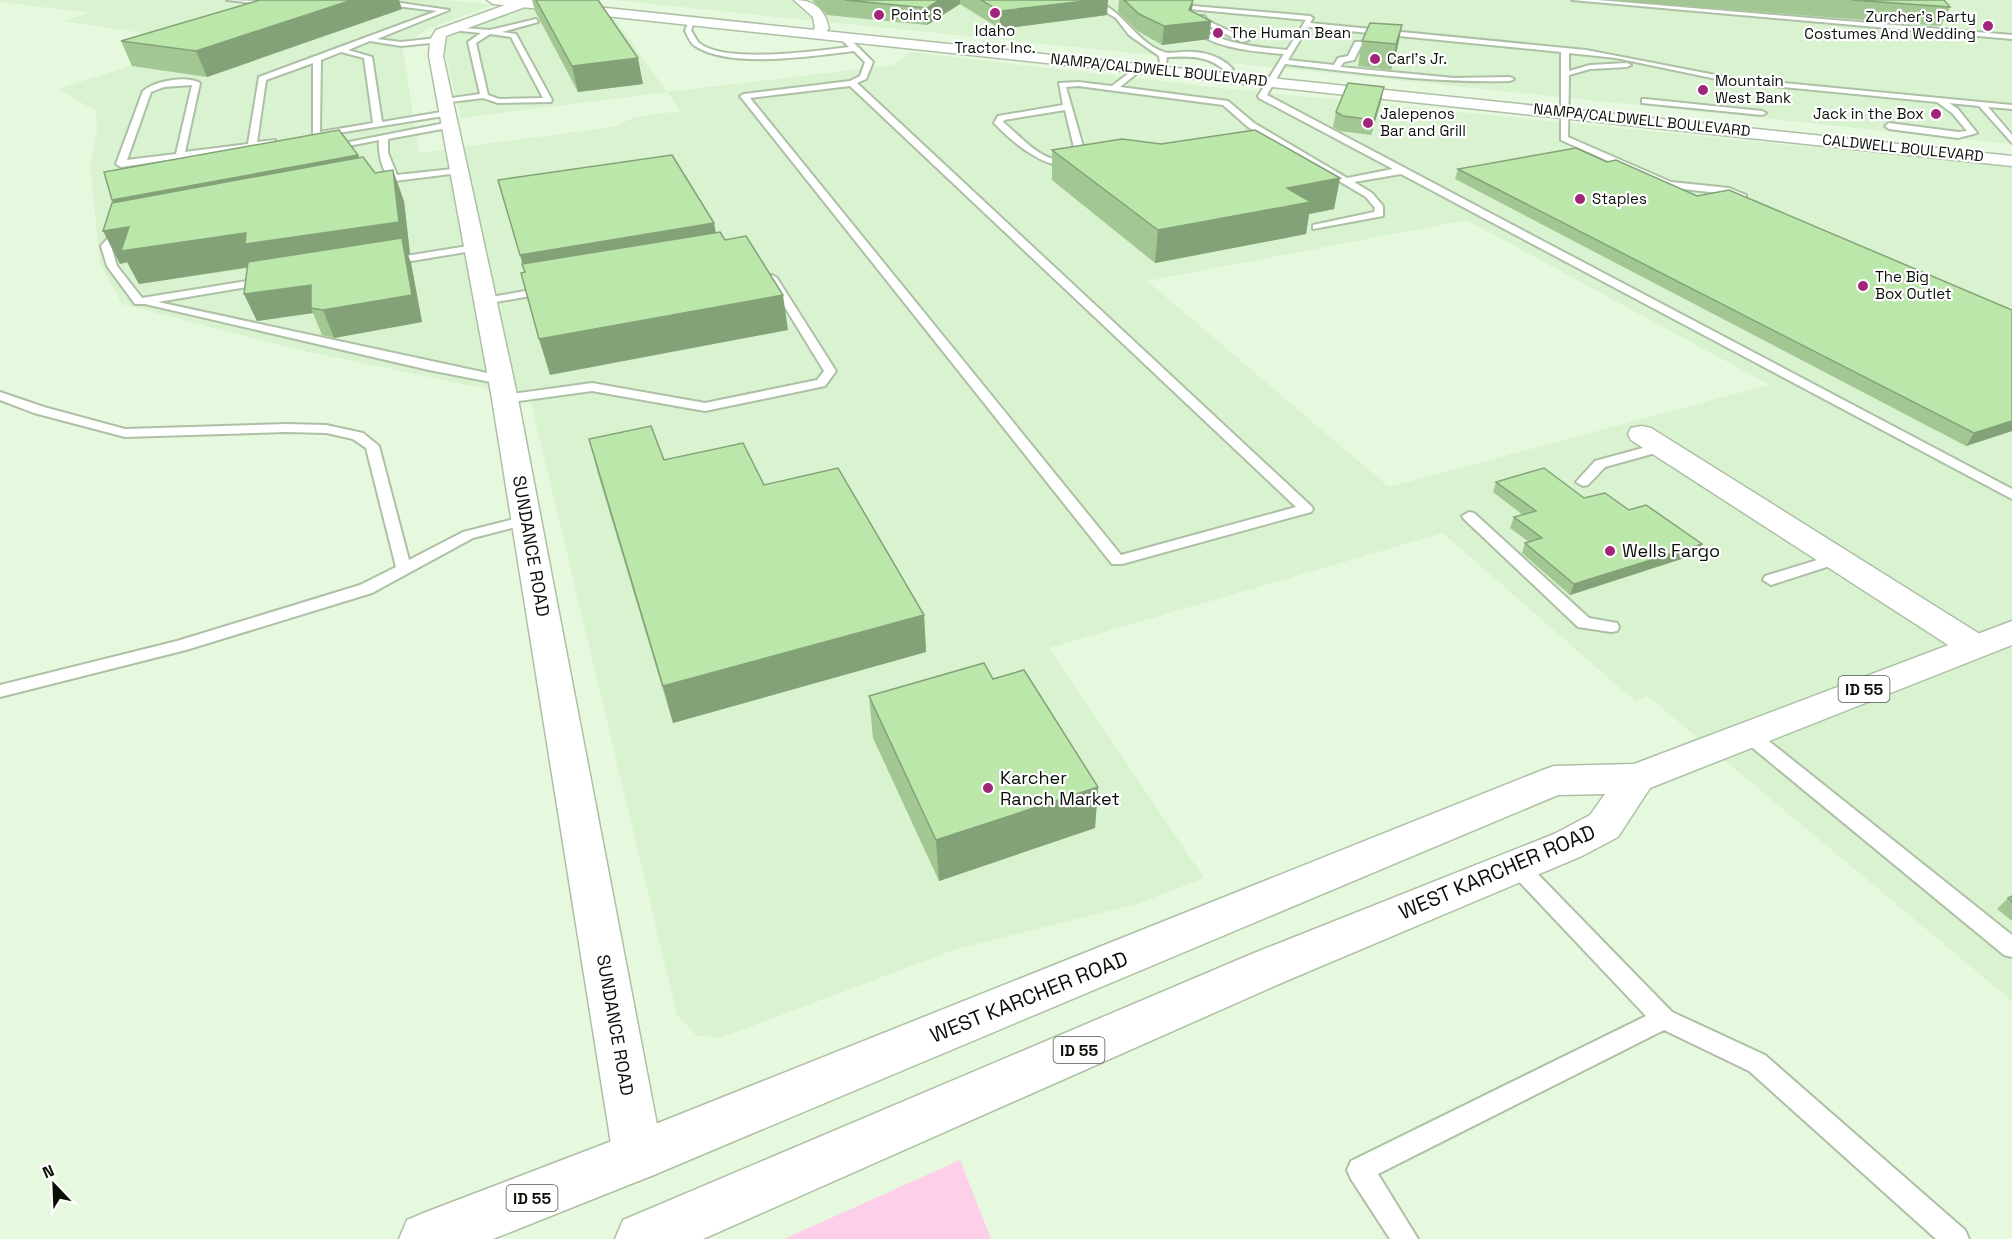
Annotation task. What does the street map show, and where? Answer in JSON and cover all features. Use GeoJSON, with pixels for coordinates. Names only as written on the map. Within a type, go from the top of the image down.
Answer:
{"type":"FeatureCollection","features":[{"type":"Feature","properties":{"kind":"main road"},"geometry":{"type":"LineString","coordinates":[[494,0],[527,2]]}},
{"type":"Feature","properties":{"kind":"main road","name":"NAMPA/CALDWELL BOULEVARD"},"geometry":{"type":"LineString","coordinates":[[564,0],[820,31],[842,36],[1138,68],[1277,72]]}},
{"type":"Feature","properties":{"kind":"main road"},"geometry":{"type":"LineString","coordinates":[[800,0],[819,16],[820,31]]}},
{"type":"Feature","properties":{"kind":"main road"},"geometry":{"type":"LineString","coordinates":[[437,40],[441,33],[451,28],[527,2]]}},
{"type":"Feature","properties":{"kind":"main road","name":"NAMPA/CALDWELL BOULEVARD"},"geometry":{"type":"LineString","coordinates":[[527,2],[691,21],[1163,58],[1229,69],[1277,72],[1566,108],[1790,131]]}},
{"type":"Feature","properties":{"kind":"main road","name":"SUNDANCE ROAD"},"geometry":{"type":"LineString","coordinates":[[437,40],[436,56],[503,389],[638,1156]]}},
{"type":"Feature","properties":{"kind":"main road","name":"CALDWELL BOULEVARD"},"geometry":{"type":"LineString","coordinates":[[1790,131],[2012,151]]}},
{"type":"Feature","properties":{"kind":"main road","name":"CALDWELL BOULEVARD"},"geometry":{"type":"LineString","coordinates":[[1790,131],[2012,160]]}},
{"type":"Feature","properties":{"kind":"main road"},"geometry":{"type":"LineString","coordinates":[[1651,441],[1974,646]]}},
{"type":"Feature","properties":{"kind":"main road","name":"WEST KARCHER ROAD"},"geometry":{"type":"LineString","coordinates":[[426,1239],[638,1156],[1554,781],[1637,778],[2012,632]]}},
{"type":"Feature","properties":{"kind":"main road","name":"WEST KARCHER ROAD"},"geometry":{"type":"LineString","coordinates":[[642,1239],[1270,967],[1568,845],[1604,826],[1637,778]]}},
{"type":"Feature","properties":{"kind":"lane"},"geometry":{"type":"LineString","coordinates":[[230,0],[279,4],[312,0]]}},
{"type":"Feature","properties":{"kind":"lane"},"geometry":{"type":"LineString","coordinates":[[252,146],[262,78],[374,40],[446,10],[388,3],[383,0]]}},
{"type":"Feature","properties":{"kind":"lane"},"geometry":{"type":"LineString","coordinates":[[1088,0],[1118,18],[1131,34],[1163,58]]}},
{"type":"Feature","properties":{"kind":"lane"},"geometry":{"type":"LineString","coordinates":[[1190,8],[1197,0]]}},
{"type":"Feature","properties":{"kind":"lane"},"geometry":{"type":"LineString","coordinates":[[1575,0],[2012,37]]}},
{"type":"Feature","properties":{"kind":"lane"},"geometry":{"type":"LineString","coordinates":[[1159,5],[1310,18],[1262,96],[2012,495]]}},
{"type":"Feature","properties":{"kind":"lane"},"geometry":{"type":"LineString","coordinates":[[1208,9],[1202,17],[1194,20],[1192,27],[1222,41],[1265,50],[1289,52]]}},
{"type":"Feature","properties":{"kind":"lane"},"geometry":{"type":"LineString","coordinates":[[1202,17],[1205,22],[1265,50]]}},
{"type":"Feature","properties":{"kind":"lane"},"geometry":{"type":"LineString","coordinates":[[484,96],[472,42],[487,33],[536,21]]}},
{"type":"Feature","properties":{"kind":"lane"},"geometry":{"type":"LineString","coordinates":[[691,21],[688,31],[696,44],[722,55],[787,56],[854,49]]}},
{"type":"Feature","properties":{"kind":"lane"},"geometry":{"type":"LineString","coordinates":[[1306,25],[1616,56],[1647,66],[1731,80],[2012,107]]}},
{"type":"Feature","properties":{"kind":"lane"},"geometry":{"type":"LineString","coordinates":[[317,149],[384,137],[484,96],[498,100],[548,100],[514,35],[451,28]]}},
{"type":"Feature","properties":{"kind":"lane"},"geometry":{"type":"LineString","coordinates":[[842,36],[869,62],[863,77],[852,83],[744,96],[1117,561],[1306,509],[852,83]]}},
{"type":"Feature","properties":{"kind":"lane"},"geometry":{"type":"LineString","coordinates":[[374,40],[401,44],[437,40]]}},
{"type":"Feature","properties":{"kind":"lane"},"geometry":{"type":"LineString","coordinates":[[1336,68],[1341,60],[1351,58],[1358,44],[1376,42],[1397,44]]}},
{"type":"Feature","properties":{"kind":"lane"},"geometry":{"type":"LineString","coordinates":[[340,50],[368,57],[378,124]]}},
{"type":"Feature","properties":{"kind":"lane"},"geometry":{"type":"LineString","coordinates":[[1565,50],[1564,138],[1669,185],[1729,191],[1758,204]]}},
{"type":"Feature","properties":{"kind":"lane"},"geometry":{"type":"LineString","coordinates":[[316,135],[317,58]]}},
{"type":"Feature","properties":{"kind":"lane"},"geometry":{"type":"LineString","coordinates":[[1565,74],[1590,67],[1647,66]]}},
{"type":"Feature","properties":{"kind":"lane"},"geometry":{"type":"LineString","coordinates":[[1114,88],[1138,68]]}},
{"type":"Feature","properties":{"kind":"lane"},"geometry":{"type":"LineString","coordinates":[[1277,72],[1336,68],[1454,80],[1510,79]]}},
{"type":"Feature","properties":{"kind":"lane"},"geometry":{"type":"LineString","coordinates":[[180,156],[198,86],[196,83],[183,83],[159,86],[147,92],[121,164],[180,156],[252,146],[284,140]]}},
{"type":"Feature","properties":{"kind":"lane"},"geometry":{"type":"LineString","coordinates":[[1083,159],[1062,85],[1069,83],[1225,103],[1251,125],[1369,195],[1380,208],[1379,214],[1317,227]]}},
{"type":"Feature","properties":{"kind":"lane"},"geometry":{"type":"LineString","coordinates":[[1889,126],[1958,135],[1973,133],[1955,111],[1939,100]]}},
{"type":"Feature","properties":{"kind":"lane"},"geometry":{"type":"LineString","coordinates":[[1645,101],[1762,113]]}},
{"type":"Feature","properties":{"kind":"lane"},"geometry":{"type":"LineString","coordinates":[[1981,104],[2012,140]]}},
{"type":"Feature","properties":{"kind":"lane"},"geometry":{"type":"LineString","coordinates":[[1067,107],[1001,118],[998,123],[1044,159],[1059,164],[1101,156]]}},
{"type":"Feature","properties":{"kind":"lane"},"geometry":{"type":"LineString","coordinates":[[305,137],[447,113]]}},
{"type":"Feature","properties":{"kind":"lane"},"geometry":{"type":"LineString","coordinates":[[384,137],[382,147],[389,180],[459,170]]}},
{"type":"Feature","properties":{"kind":"lane"},"geometry":{"type":"LineString","coordinates":[[1255,142],[1275,139]]}},
{"type":"Feature","properties":{"kind":"lane"},"geometry":{"type":"LineString","coordinates":[[1345,181],[1400,171]]}},
{"type":"Feature","properties":{"kind":"lane"},"geometry":{"type":"LineString","coordinates":[[132,228],[120,231],[106,246],[112,266],[139,302],[429,366],[503,389],[592,387],[705,407],[821,383],[830,371],[766,269]]}},
{"type":"Feature","properties":{"kind":"lane"},"geometry":{"type":"LineString","coordinates":[[370,264],[474,248]]}},
{"type":"Feature","properties":{"kind":"lane"},"geometry":{"type":"LineString","coordinates":[[139,302],[278,279]]}},
{"type":"Feature","properties":{"kind":"lane"},"geometry":{"type":"LineString","coordinates":[[485,301],[567,287]]}},
{"type":"Feature","properties":{"kind":"lane"},"geometry":{"type":"LineString","coordinates":[[0,396],[39,410],[125,433],[286,428],[326,429],[358,436],[372,446],[404,569]]}},
{"type":"Feature","properties":{"kind":"lane"},"geometry":{"type":"LineString","coordinates":[[1583,482],[1600,464],[1651,441]]}},
{"type":"Feature","properties":{"kind":"lane"},"geometry":{"type":"LineString","coordinates":[[1469,516],[1584,623],[1611,627]]}},
{"type":"Feature","properties":{"kind":"lane"},"geometry":{"type":"LineString","coordinates":[[0,691],[180,646],[366,589],[468,535],[526,520]]}},
{"type":"Feature","properties":{"kind":"lane"},"geometry":{"type":"LineString","coordinates":[[1771,580],[1837,559]]}},
{"type":"Feature","properties":{"kind":"lane"},"geometry":{"type":"LineString","coordinates":[[1749,735],[2012,948]]}},
{"type":"Feature","properties":{"kind":"lane"},"geometry":{"type":"LineString","coordinates":[[1517,866],[1664,1019],[1757,1063],[1956,1239]]}},
{"type":"Feature","properties":{"kind":"lane"},"geometry":{"type":"LineString","coordinates":[[1405,1239],[1360,1170],[1664,1019]]}},
{"type":"Feature","properties":{"kind":"shaded area"},"geometry":{"type":"Polygon","coordinates":[[[0,0],[445,0],[493,5],[427,29],[406,43],[403,50],[419,153],[613,127],[635,117],[680,111],[667,92],[893,65],[910,52],[1239,90],[2012,167],[2012,1001],[1648,696],[1635,701],[1443,533],[1049,648],[1204,878],[1140,903],[959,948],[720,1038],[696,1035],[677,1015],[530,398],[290,348],[122,304],[100,263],[90,164],[97,131],[96,111],[58,89],[205,42],[62,21],[90,13],[0,2],[0,0]],[[1467,220],[1147,281],[1389,487],[1768,384],[1467,220]]]}},
{"type":"Feature","properties":{"kind":"shaded area"},"geometry":{"type":"Polygon","coordinates":[[[613,0],[2012,0],[2012,144],[1251,65],[613,0]]]}},
{"type":"Feature","properties":{"kind":"shaded area"},"geometry":{"type":"Polygon","coordinates":[[[521,8],[615,19],[667,92],[461,118],[443,46],[446,40],[454,34],[521,8]]]}},
{"type":"Feature","properties":{"kind":"shaded area"},"geometry":{"type":"Polygon","coordinates":[[[960,1160],[991,1239],[784,1239],[960,1160]]]}},
{"type":"Feature","properties":{"kind":"building"},"geometry":{"type":"Polygon","coordinates":[[[260,0],[352,0],[196,51],[121,41],[260,0]]]}},
{"type":"Feature","properties":{"kind":"building"},"geometry":{"type":"Polygon","coordinates":[[[536,0],[598,0],[638,58],[572,66],[536,0]]]}},
{"type":"Feature","properties":{"kind":"building"},"geometry":{"type":"Polygon","coordinates":[[[845,0],[939,0],[927,8],[845,0]]]}},
{"type":"Feature","properties":{"kind":"building"},"geometry":{"type":"Polygon","coordinates":[[[981,0],[1094,0],[1000,11],[981,0]]]}},
{"type":"Feature","properties":{"kind":"building"},"geometry":{"type":"Polygon","coordinates":[[[1124,0],[1193,0],[1189,10],[1211,21],[1164,26],[1139,14],[1124,0]]]}},
{"type":"Feature","properties":{"kind":"building"},"geometry":{"type":"Polygon","coordinates":[[[1852,0],[1944,0],[1950,7],[1852,0]]]}},
{"type":"Feature","properties":{"kind":"building"},"geometry":{"type":"Polygon","coordinates":[[[1370,23],[1402,25],[1396,44],[1362,41],[1370,23]]]}},
{"type":"Feature","properties":{"kind":"building"},"geometry":{"type":"Polygon","coordinates":[[[1348,83],[1384,87],[1374,120],[1343,116],[1336,112],[1348,83]]]}},
{"type":"Feature","properties":{"kind":"building"},"geometry":{"type":"Polygon","coordinates":[[[339,130],[358,155],[112,200],[104,172],[339,130]]]}},
{"type":"Feature","properties":{"kind":"building"},"geometry":{"type":"Polygon","coordinates":[[[1255,130],[1340,178],[1287,188],[1311,202],[1158,230],[1052,150],[1122,139],[1161,144],[1255,130]]]}},
{"type":"Feature","properties":{"kind":"building"},"geometry":{"type":"Polygon","coordinates":[[[1576,148],[1607,162],[1616,160],[1697,196],[1729,190],[2012,310],[2012,421],[1974,433],[1458,169],[1576,148]]]}},
{"type":"Feature","properties":{"kind":"building"},"geometry":{"type":"Polygon","coordinates":[[[672,155],[714,223],[520,255],[498,180],[672,155]]]}},
{"type":"Feature","properties":{"kind":"building"},"geometry":{"type":"Polygon","coordinates":[[[363,157],[375,173],[393,170],[399,222],[245,244],[246,233],[121,251],[129,227],[103,231],[112,203],[363,157]]]}},
{"type":"Feature","properties":{"kind":"building"},"geometry":{"type":"Polygon","coordinates":[[[720,232],[725,240],[746,236],[783,295],[539,339],[521,273],[525,272],[522,264],[720,232]]]}},
{"type":"Feature","properties":{"kind":"building"},"geometry":{"type":"Polygon","coordinates":[[[402,238],[412,295],[323,310],[311,308],[311,285],[244,294],[248,262],[402,238]]]}},
{"type":"Feature","properties":{"kind":"building"},"geometry":{"type":"Polygon","coordinates":[[[651,426],[664,460],[743,443],[764,485],[838,468],[924,615],[663,686],[589,439],[651,426]]]}},
{"type":"Feature","properties":{"kind":"building","name":"Wells Fargo"},"geometry":{"type":"Polygon","coordinates":[[[1544,468],[1584,498],[1605,493],[1629,510],[1646,505],[1702,544],[1574,584],[1525,543],[1542,538],[1514,517],[1536,511],[1496,482],[1544,468]]]}},
{"type":"Feature","properties":{"kind":"building"},"geometry":{"type":"Polygon","coordinates":[[[984,663],[993,679],[1024,670],[1098,787],[936,840],[869,696],[984,663]]]}},
{"type":"Feature","properties":{"kind":"place","name":"Idaho Tractor Inc."},"geometry":{"type":"Point","coordinates":[995,13]}},
{"type":"Feature","properties":{"kind":"place","name":"Point S"},"geometry":{"type":"Point","coordinates":[879,15]}},
{"type":"Feature","properties":{"kind":"place","name":"Zurcher's Party Costumes And Wedding"},"geometry":{"type":"Point","coordinates":[1988,26]}},
{"type":"Feature","properties":{"kind":"place","name":"The Human Bean"},"geometry":{"type":"Point","coordinates":[1218,33]}},
{"type":"Feature","properties":{"kind":"place","name":"Carl's Jr."},"geometry":{"type":"Point","coordinates":[1375,59]}},
{"type":"Feature","properties":{"kind":"place","name":"Mountain West Bank"},"geometry":{"type":"Point","coordinates":[1703,90]}},
{"type":"Feature","properties":{"kind":"place","name":"Jack in the Box"},"geometry":{"type":"Point","coordinates":[1936,114]}},
{"type":"Feature","properties":{"kind":"place","name":"Jalepenos Bar and Grill"},"geometry":{"type":"Point","coordinates":[1368,123]}},
{"type":"Feature","properties":{"kind":"place","name":"Staples"},"geometry":{"type":"Point","coordinates":[1580,199]}},
{"type":"Feature","properties":{"kind":"place","name":"The Big Box Outlet"},"geometry":{"type":"Point","coordinates":[1863,286]}},
{"type":"Feature","properties":{"kind":"place","name":"Wells Fargo"},"geometry":{"type":"Point","coordinates":[1610,551]}},
{"type":"Feature","properties":{"kind":"place","name":"Karcher Ranch Market"},"geometry":{"type":"Point","coordinates":[988,788]}}]}
